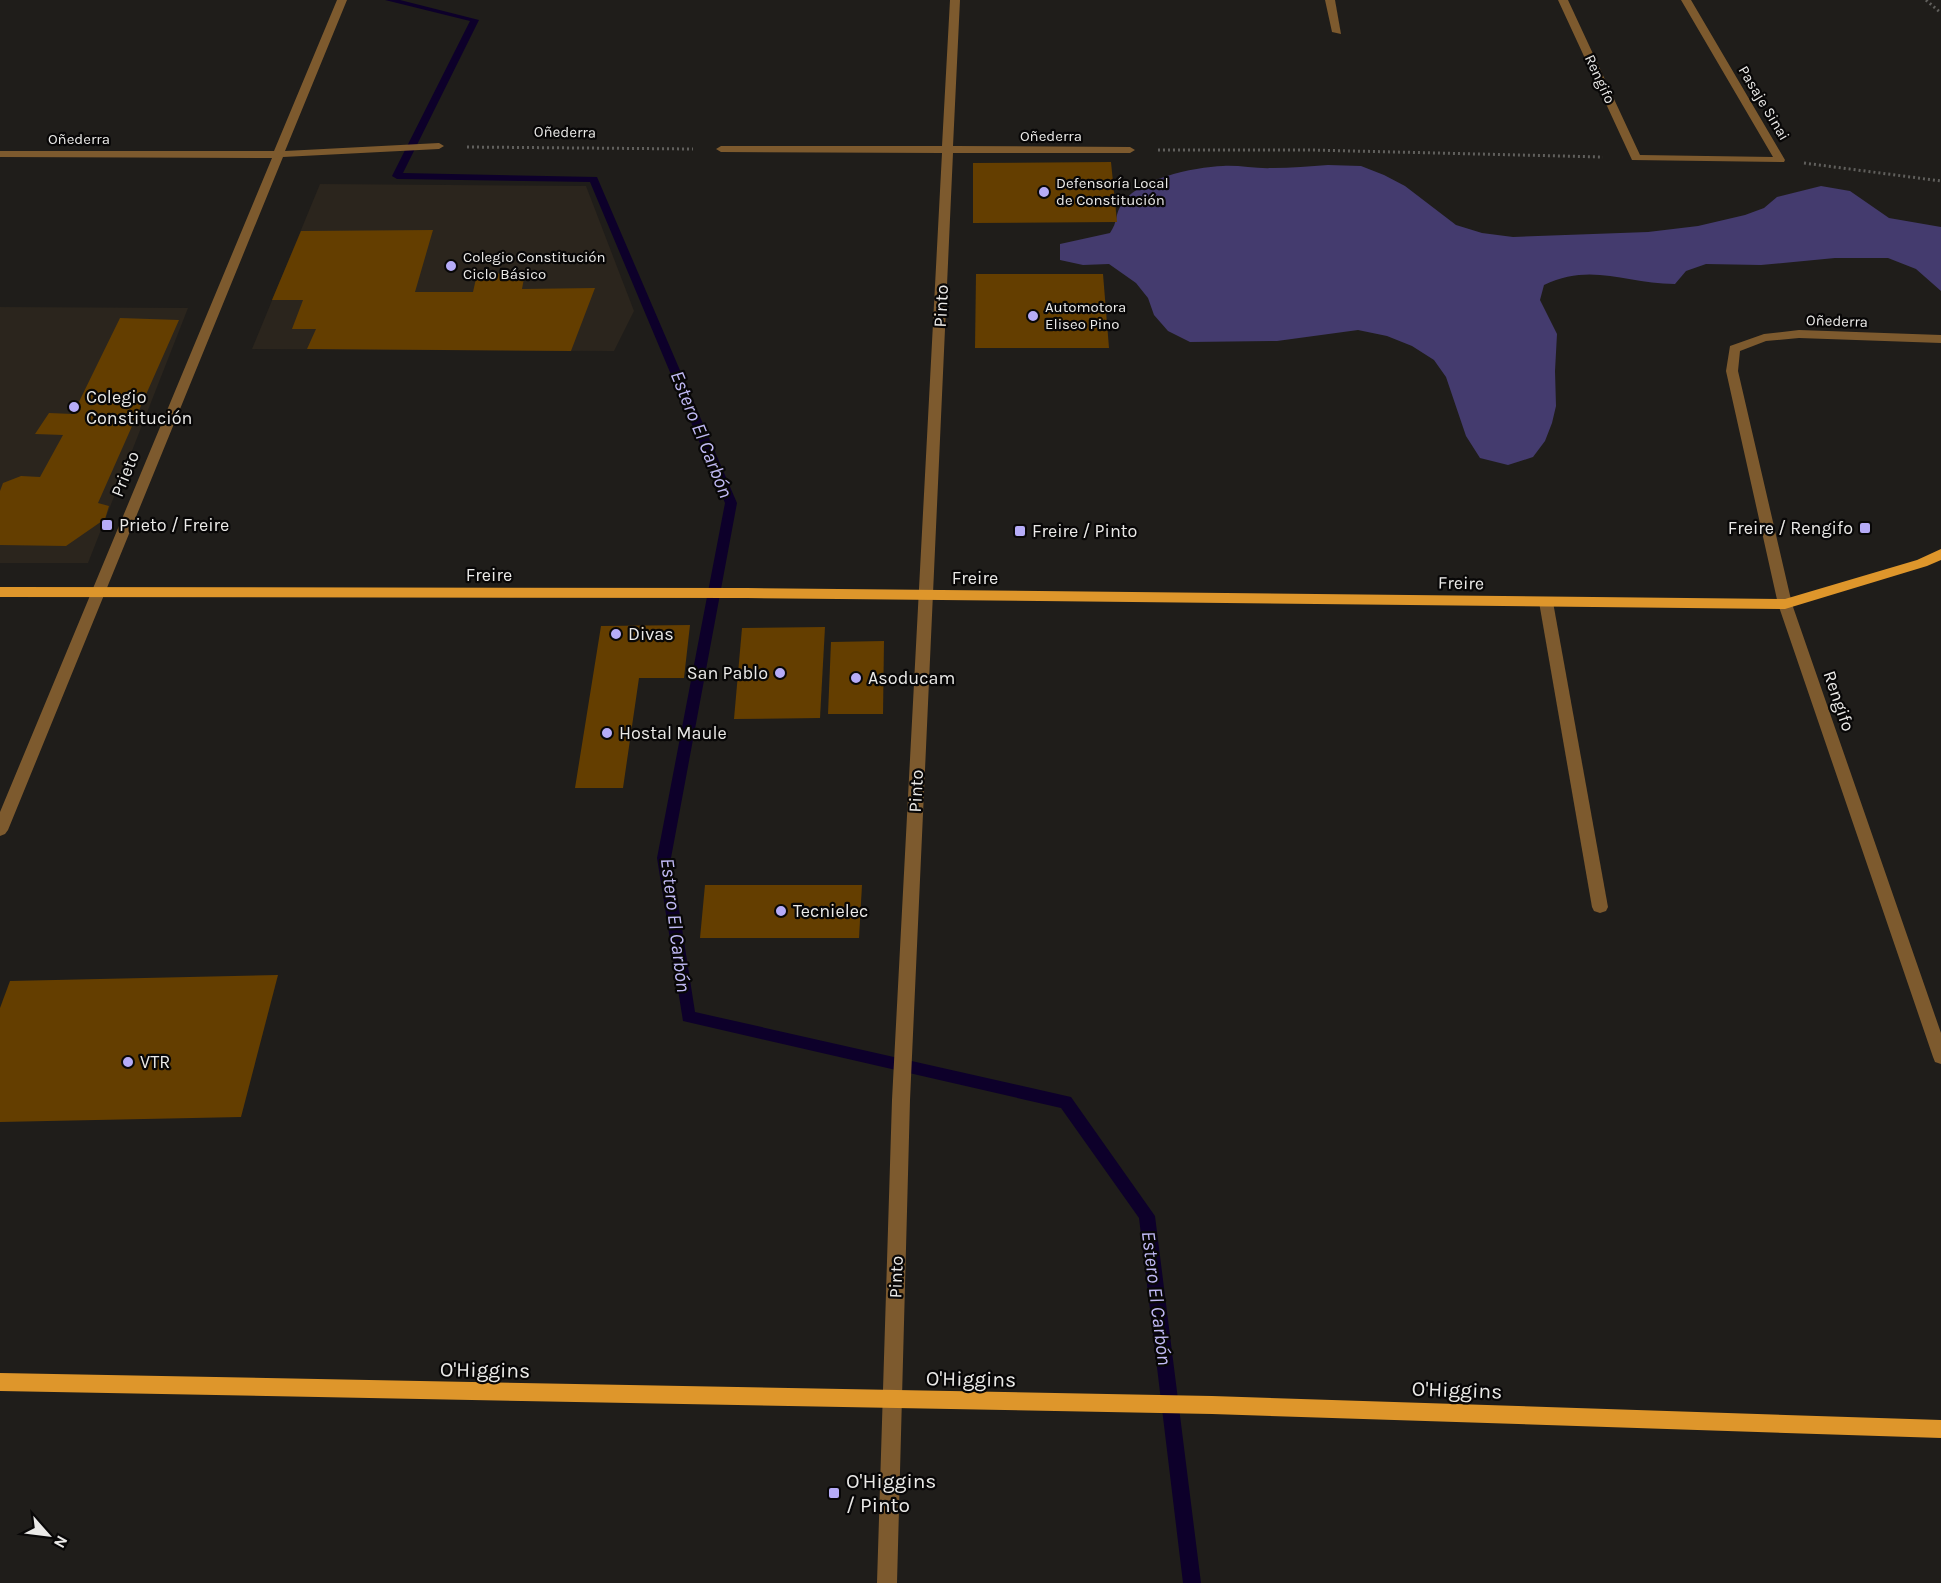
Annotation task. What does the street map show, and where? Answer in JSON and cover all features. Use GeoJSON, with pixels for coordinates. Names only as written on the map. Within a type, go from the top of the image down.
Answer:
{"type":"FeatureCollection","features":[{"type":"Feature","properties":{"kind":"main road","name":"Freire"},"geometry":{"type":"LineString","coordinates":[[0,592],[97,594],[747,593],[1785,604],[1922,563],[1941,554]]}},
{"type":"Feature","properties":{"kind":"main road","name":"O'Higgins"},"geometry":{"type":"LineString","coordinates":[[0,1382],[1091,1402],[1941,1429]]}},
{"type":"Feature","properties":{"kind":"street","name":"Pinto"},"geometry":{"type":"LineString","coordinates":[[886,1583],[901,1100],[955,0]]}},
{"type":"Feature","properties":{"kind":"street"},"geometry":{"type":"LineString","coordinates":[[1330,0],[1337,32]]}},
{"type":"Feature","properties":{"kind":"street","name":"Rengifo"},"geometry":{"type":"LineString","coordinates":[[1563,0],[1636,158]]}},
{"type":"Feature","properties":{"kind":"street","name":"Pasaje Sinai"},"geometry":{"type":"LineString","coordinates":[[1686,0],[1780,160]]}},
{"type":"Feature","properties":{"kind":"street","name":"Prieto"},"geometry":{"type":"LineString","coordinates":[[0,830],[341,4]]}},
{"type":"Feature","properties":{"kind":"street","name":"Oñederra"},"geometry":{"type":"LineString","coordinates":[[0,154],[278,154],[376,152],[439,146]]}},
{"type":"Feature","properties":{"kind":"street","name":"Oñederra"},"geometry":{"type":"LineString","coordinates":[[721,149],[1130,150]]}},
{"type":"Feature","properties":{"kind":"street","name":"Pasaje Sinai"},"geometry":{"type":"LineString","coordinates":[[1636,158],[1780,160]]}},
{"type":"Feature","properties":{"kind":"street","name":"Oñederra"},"geometry":{"type":"LineString","coordinates":[[1734,349],[1764,338],[1799,334],[1941,339]]}},
{"type":"Feature","properties":{"kind":"street","name":"Rengifo"},"geometry":{"type":"LineString","coordinates":[[1734,349],[1732,371],[1785,604],[1941,1057]]}},
{"type":"Feature","properties":{"kind":"street"},"geometry":{"type":"LineString","coordinates":[[1546,602],[1600,908]]}},
{"type":"Feature","properties":{"kind":"path"},"geometry":{"type":"LineString","coordinates":[[1926,0],[1941,13]]}},
{"type":"Feature","properties":{"kind":"path","name":"Oñederra"},"geometry":{"type":"LineString","coordinates":[[439,146],[721,149]]}},
{"type":"Feature","properties":{"kind":"path"},"geometry":{"type":"LineString","coordinates":[[1130,150],[1323,150],[1636,158]]}},
{"type":"Feature","properties":{"kind":"path"},"geometry":{"type":"LineString","coordinates":[[1780,160],[1941,181]]}},
{"type":"Feature","properties":{"kind":"shaded area"},"geometry":{"type":"Polygon","coordinates":[[[1223,166],[1267,168],[1361,166],[1405,186],[1456,225],[1482,233],[1513,237],[1648,232],[1698,226],[1745,215],[1764,208],[1777,197],[1821,186],[1850,191],[1889,218],[1941,227],[1941,291],[1916,269],[1888,258],[1835,258],[1761,265],[1706,264],[1686,271],[1675,284],[1594,275],[1561,278],[1544,285],[1540,300],[1557,334],[1556,406],[1552,423],[1545,441],[1533,457],[1508,465],[1480,458],[1466,436],[1446,377],[1434,360],[1412,346],[1387,336],[1358,330],[1277,341],[1190,342],[1168,331],[1154,315],[1148,298],[1136,283],[1109,264],[1083,265],[1060,260],[1060,244],[1110,233],[1117,213],[1127,197],[1151,182],[1166,176],[1223,166]]]}},
{"type":"Feature","properties":{"kind":"shaded area","name":"Colegio Constitución Ciclo Básico"},"geometry":{"type":"Polygon","coordinates":[[[320,184],[586,186],[634,311],[614,351],[252,349],[320,184]]]}},
{"type":"Feature","properties":{"kind":"shaded area","name":"Colegio Constitución"},"geometry":{"type":"Polygon","coordinates":[[[0,307],[188,308],[88,563],[0,563],[0,307]]]}},
{"type":"Feature","properties":{"kind":"building","name":"Defensoría Local de Constitución"},"geometry":{"type":"Polygon","coordinates":[[[1111,162],[1117,222],[973,223],[973,163],[1111,162]]]}},
{"type":"Feature","properties":{"kind":"building"},"geometry":{"type":"Polygon","coordinates":[[[433,230],[415,292],[473,292],[477,274],[525,273],[522,289],[595,288],[571,351],[307,349],[316,329],[292,329],[303,300],[272,300],[301,231],[433,230]]]}},
{"type":"Feature","properties":{"kind":"building"},"geometry":{"type":"Polygon","coordinates":[[[976,274],[1103,274],[1109,348],[975,348],[976,274]]]}},
{"type":"Feature","properties":{"kind":"building"},"geometry":{"type":"Polygon","coordinates":[[[120,318],[179,320],[98,503],[109,506],[105,519],[66,546],[0,545],[0,491],[3,483],[21,476],[40,477],[63,435],[35,434],[49,413],[73,414],[120,318]]]}},
{"type":"Feature","properties":{"kind":"building","name":"Hostal Maule"},"geometry":{"type":"Polygon","coordinates":[[[690,625],[684,678],[639,678],[623,788],[575,788],[601,626],[690,625]]]}},
{"type":"Feature","properties":{"kind":"building","name":"San Pablo"},"geometry":{"type":"Polygon","coordinates":[[[825,627],[820,718],[734,719],[742,628],[825,627]]]}},
{"type":"Feature","properties":{"kind":"building","name":"Asoducam"},"geometry":{"type":"Polygon","coordinates":[[[884,641],[883,714],[828,714],[831,642],[884,641]]]}},
{"type":"Feature","properties":{"kind":"building","name":"Tecnielec"},"geometry":{"type":"Polygon","coordinates":[[[705,885],[862,885],[859,938],[700,938],[705,885]]]}},
{"type":"Feature","properties":{"kind":"building","name":"VTR"},"geometry":{"type":"Polygon","coordinates":[[[278,975],[241,1117],[0,1122],[0,1008],[10,981],[278,975]]]}},
{"type":"Feature","properties":{"kind":"waterway","name":"Estero El Carbón"},"geometry":{"type":"LineString","coordinates":[[389,0],[475,20],[397,176],[594,179],[731,503],[664,858],[688,1017],[1066,1102],[1147,1216],[1192,1583]]}},
{"type":"Feature","properties":{"kind":"place","name":"Defensoría Local de Constitución"},"geometry":{"type":"Point","coordinates":[1044,192]}},
{"type":"Feature","properties":{"kind":"place","name":"Colegio Constitución Ciclo Básico"},"geometry":{"type":"Point","coordinates":[451,266]}},
{"type":"Feature","properties":{"kind":"place","name":"Automotora Eliseo Pino"},"geometry":{"type":"Point","coordinates":[1033,316]}},
{"type":"Feature","properties":{"kind":"place","name":"Colegio Constitución"},"geometry":{"type":"Point","coordinates":[74,407]}},
{"type":"Feature","properties":{"kind":"place","name":"Prieto / Freire"},"geometry":{"type":"Point","coordinates":[107,525]}},
{"type":"Feature","properties":{"kind":"place","name":"Freire / Rengifo"},"geometry":{"type":"Point","coordinates":[1865,528]}},
{"type":"Feature","properties":{"kind":"place","name":"Freire / Pinto"},"geometry":{"type":"Point","coordinates":[1020,531]}},
{"type":"Feature","properties":{"kind":"place","name":"Divas"},"geometry":{"type":"Point","coordinates":[616,634]}},
{"type":"Feature","properties":{"kind":"place","name":"San Pablo"},"geometry":{"type":"Point","coordinates":[780,673]}},
{"type":"Feature","properties":{"kind":"place","name":"Asoducam"},"geometry":{"type":"Point","coordinates":[856,678]}},
{"type":"Feature","properties":{"kind":"place","name":"Hostal Maule"},"geometry":{"type":"Point","coordinates":[607,733]}},
{"type":"Feature","properties":{"kind":"place","name":"Tecnielec"},"geometry":{"type":"Point","coordinates":[781,911]}},
{"type":"Feature","properties":{"kind":"place","name":"VTR"},"geometry":{"type":"Point","coordinates":[128,1062]}},
{"type":"Feature","properties":{"kind":"place","name":"O'Higgins / Pinto"},"geometry":{"type":"Point","coordinates":[834,1493]}}]}
